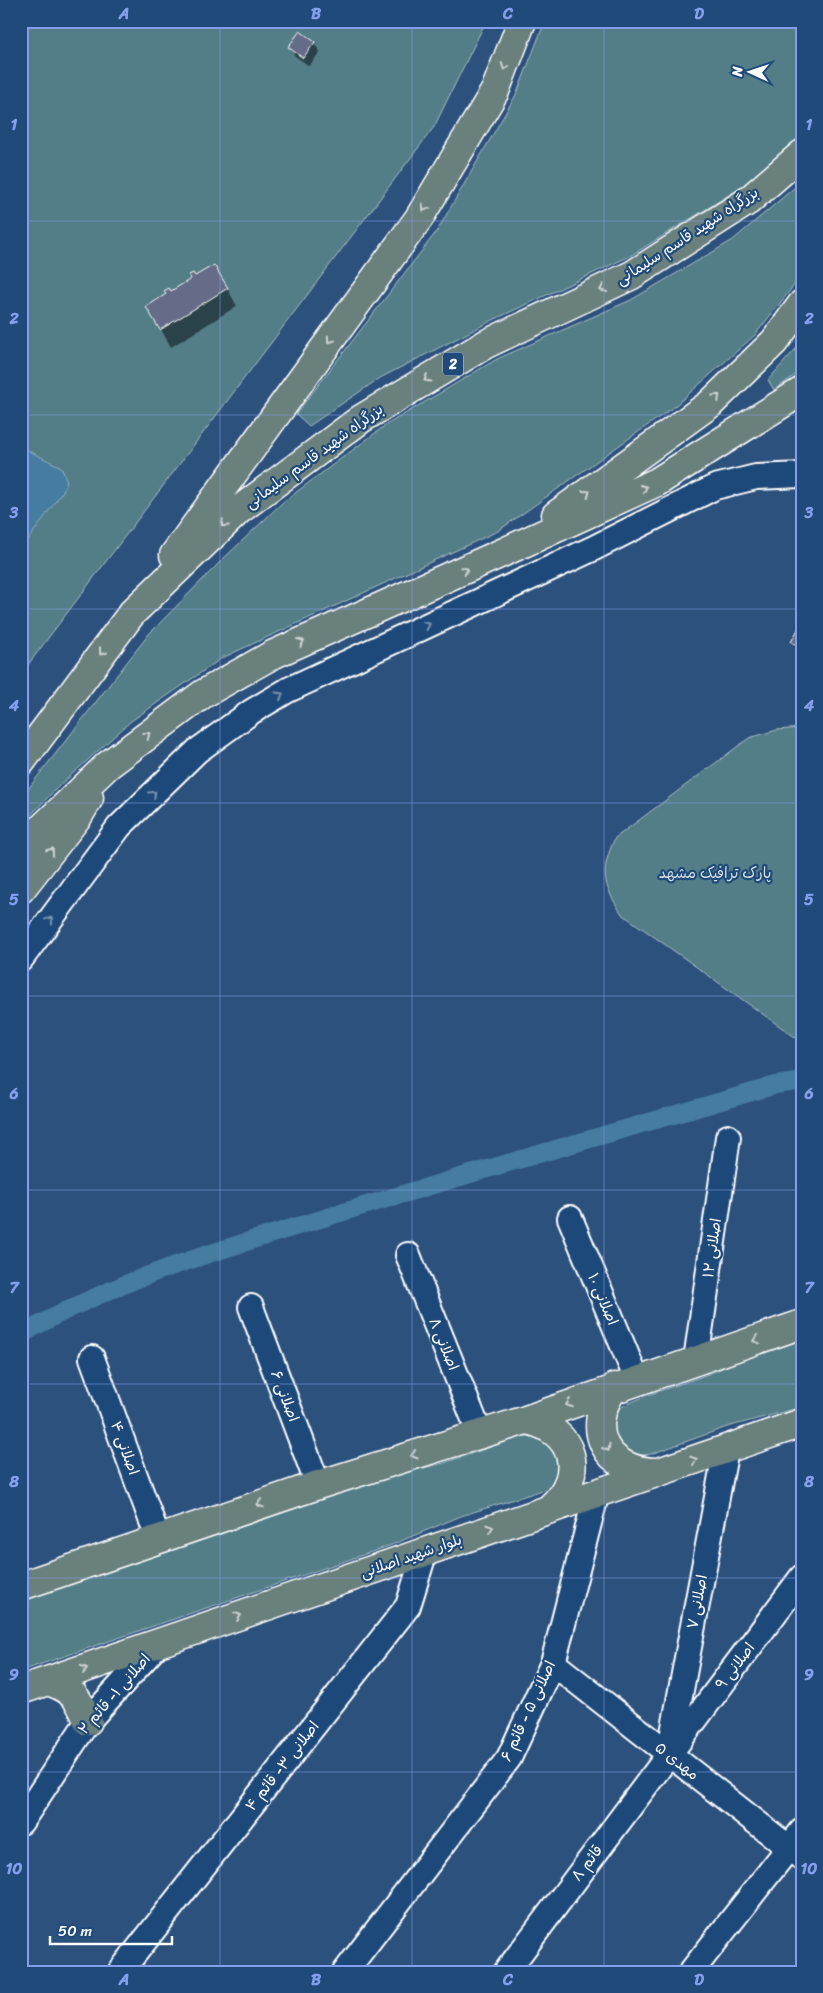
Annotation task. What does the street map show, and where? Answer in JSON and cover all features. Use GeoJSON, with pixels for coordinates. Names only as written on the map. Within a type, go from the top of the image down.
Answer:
{"type":"FeatureCollection","features":[{"type":"Feature","properties":{"kind":"main road"},"geometry":{"type":"LineString","coordinates":[[132,613],[419,218],[496,91],[522,21]]}},
{"type":"Feature","properties":{"kind":"main road","name":"بزرگراه شهید قاسم سلیمانی"},"geometry":{"type":"LineString","coordinates":[[21,762],[132,613],[239,510],[361,419],[486,344],[632,275],[748,201],[802,154]]}},
{"type":"Feature","properties":{"kind":"main road"},"geometry":{"type":"LineString","coordinates":[[504,552],[710,404],[774,342],[802,304]]}},
{"type":"Feature","properties":{"kind":"main road"},"geometry":{"type":"LineString","coordinates":[[21,852],[43,827],[108,764],[203,694],[272,655],[657,482],[802,391]]}},
{"type":"Feature","properties":{"kind":"main road"},"geometry":{"type":"LineString","coordinates":[[21,889],[79,815],[108,764]]}},
{"type":"Feature","properties":{"kind":"main road"},"geometry":{"type":"LineString","coordinates":[[21,1586],[318,1485],[526,1420],[802,1324]]}},
{"type":"Feature","properties":{"kind":"main road"},"geometry":{"type":"LineString","coordinates":[[626,1384],[605,1400],[600,1415],[600,1430],[604,1445],[614,1458],[626,1467],[641,1472],[657,1472]]}},
{"type":"Feature","properties":{"kind":"main road"},"geometry":{"type":"LineString","coordinates":[[526,1420],[541,1422],[554,1430],[564,1441],[570,1454],[572,1469],[570,1484],[562,1497],[551,1507]]}},
{"type":"Feature","properties":{"kind":"main road","name":"بلوار شهید اصلانی"},"geometry":{"type":"LineString","coordinates":[[21,1690],[551,1507],[802,1423]]}},
{"type":"Feature","properties":{"kind":"main road"},"geometry":{"type":"LineString","coordinates":[[48,1681],[66,1687],[81,1702],[88,1721]]}},
{"type":"Feature","properties":{"kind":"street"},"geometry":{"type":"LineString","coordinates":[[21,959],[119,827],[197,751],[251,712],[288,690],[592,549],[715,487],[756,477],[802,475]]}},
{"type":"Feature","properties":{"kind":"street","name":"اصلانی ۱۲"},"geometry":{"type":"LineString","coordinates":[[696,1360],[728,1137]]}},
{"type":"Feature","properties":{"kind":"street","name":"اصلانی ۱۰"},"geometry":{"type":"LineString","coordinates":[[570,1218],[626,1384]]}},
{"type":"Feature","properties":{"kind":"street","name":"اصلانی ۸"},"geometry":{"type":"LineString","coordinates":[[408,1255],[480,1434]]}},
{"type":"Feature","properties":{"kind":"street","name":"اصلانی ۶"},"geometry":{"type":"LineString","coordinates":[[252,1307],[318,1485]]}},
{"type":"Feature","properties":{"kind":"street","name":"اصلانی ۴"},"geometry":{"type":"LineString","coordinates":[[92,1358],[158,1538]]}},
{"type":"Feature","properties":{"kind":"street","name":"اصلانی ۷"},"geometry":{"type":"LineString","coordinates":[[669,1754],[726,1449]]}},
{"type":"Feature","properties":{"kind":"street","name":"اصلانی ۵ - قائم ۶"},"geometry":{"type":"LineString","coordinates":[[345,1972],[509,1758],[553,1663],[597,1492]]}},
{"type":"Feature","properties":{"kind":"street","name":"اصلانی ۳- قائم ۴"},"geometry":{"type":"LineString","coordinates":[[120,1972],[408,1606],[425,1551]]}},
{"type":"Feature","properties":{"kind":"street","name":"اصلانی ۹"},"geometry":{"type":"LineString","coordinates":[[669,1754],[802,1577]]}},
{"type":"Feature","properties":{"kind":"street","name":"اصلانی ۱- قائم ۲"},"geometry":{"type":"LineString","coordinates":[[21,1822],[88,1721],[159,1643]]}},
{"type":"Feature","properties":{"kind":"street","name":"مهدی ۵"},"geometry":{"type":"LineString","coordinates":[[553,1663],[669,1754],[797,1845]]}},
{"type":"Feature","properties":{"kind":"street","name":"قائم ۸"},"geometry":{"type":"LineString","coordinates":[[506,1972],[669,1754]]}},
{"type":"Feature","properties":{"kind":"street"},"geometry":{"type":"LineString","coordinates":[[691,1972],[797,1845]]}},
{"type":"Feature","properties":{"kind":"green space"},"geometry":{"type":"Polygon","coordinates":[[[21,21],[486,21],[434,127],[21,674],[21,21]]]}},
{"type":"Feature","properties":{"kind":"green space"},"geometry":{"type":"Polygon","coordinates":[[[545,21],[802,21],[802,135],[742,187],[630,256],[493,320],[380,378],[309,426],[296,414],[437,231],[517,93],[545,21]]]}},
{"type":"Feature","properties":{"kind":"green space"},"geometry":{"type":"Polygon","coordinates":[[[802,181],[802,275],[755,335],[675,406],[498,531],[222,658],[131,721],[58,787],[21,825],[21,798],[149,634],[283,502],[386,425],[497,359],[631,300],[733,240],[802,181]]]}},
{"type":"Feature","properties":{"kind":"green space"},"geometry":{"type":"Polygon","coordinates":[[[802,342],[802,370],[774,390],[768,380],[802,342]]]}},
{"type":"Feature","properties":{"kind":"green space","name":"پارک ترافیک مشهد"},"geometry":{"type":"Polygon","coordinates":[[[802,728],[802,1042],[622,914],[610,894],[605,877],[605,869],[615,838],[749,738],[777,730],[802,728]]]}},
{"type":"Feature","properties":{"kind":"green space"},"geometry":{"type":"Polygon","coordinates":[[[802,1334],[802,1407],[727,1427],[651,1454],[634,1456],[611,1439],[616,1410],[639,1399],[713,1372],[779,1342],[802,1334]]]}},
{"type":"Feature","properties":{"kind":"green space"},"geometry":{"type":"Polygon","coordinates":[[[538,1435],[550,1441],[561,1462],[553,1483],[543,1490],[461,1516],[389,1546],[21,1671],[21,1601],[346,1487],[444,1463],[523,1436],[538,1435]]]}},
{"type":"Feature","properties":{"kind":"water"},"geometry":{"type":"Polygon","coordinates":[[[21,447],[61,467],[67,481],[63,491],[21,550],[21,447]]]}},
{"type":"Feature","properties":{"kind":"building"},"geometry":{"type":"Polygon","coordinates":[[[300,31],[315,42],[303,58],[288,47],[300,31]]]}},
{"type":"Feature","properties":{"kind":"building"},"geometry":{"type":"Polygon","coordinates":[[[214,265],[228,288],[160,330],[146,307],[166,294],[164,291],[169,288],[171,291],[191,279],[189,275],[193,273],[195,276],[214,265]]]}},
{"type":"Feature","properties":{"kind":"building"},"geometry":{"type":"Polygon","coordinates":[[[802,622],[802,648],[791,642],[802,622]]]}},
{"type":"Feature","properties":{"kind":"waterway"},"geometry":{"type":"LineString","coordinates":[[21,1335],[96,1296],[214,1252],[555,1149],[776,1085],[802,1081]]}}]}
